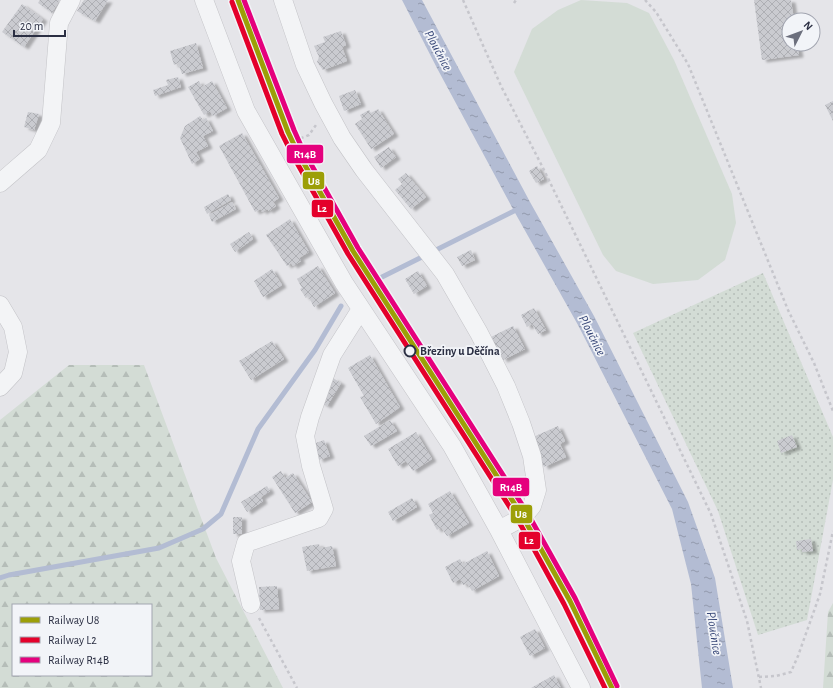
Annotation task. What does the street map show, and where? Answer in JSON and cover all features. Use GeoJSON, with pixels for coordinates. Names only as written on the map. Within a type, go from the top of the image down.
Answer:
{"type":"FeatureCollection","features":[{"type":"Feature","properties":{"kind":"street"},"geometry":{"type":"LineString","coordinates":[[0,183],[38,150],[51,123],[59,23],[71,0]]}},
{"type":"Feature","properties":{"kind":"street"},"geometry":{"type":"LineString","coordinates":[[204,0],[246,111],[344,283],[452,446],[499,530],[581,688]]}},
{"type":"Feature","properties":{"kind":"street"},"geometry":{"type":"LineString","coordinates":[[283,0],[305,65],[342,138],[364,170],[445,274],[479,333],[506,386],[532,456],[537,490],[532,506],[522,517],[499,530]]}},
{"type":"Feature","properties":{"kind":"street"},"geometry":{"type":"LineString","coordinates":[[0,305],[13,327],[18,352],[13,373],[0,387]]}},
{"type":"Feature","properties":{"kind":"street"},"geometry":{"type":"LineString","coordinates":[[251,604],[241,561],[246,543],[319,518],[324,509],[311,466],[305,436],[310,417],[332,355],[361,309]]}},
{"type":"Feature","properties":{"kind":"path"},"geometry":{"type":"LineString","coordinates":[[463,0],[502,86],[711,514],[747,620],[760,688]]}},
{"type":"Feature","properties":{"kind":"path"},"geometry":{"type":"LineString","coordinates":[[645,0],[656,12],[688,64],[788,310],[814,363],[833,411]]}},
{"type":"Feature","properties":{"kind":"path"},"geometry":{"type":"LineString","coordinates":[[269,151],[309,135],[315,126],[323,102]]}},
{"type":"Feature","properties":{"kind":"path"},"geometry":{"type":"LineString","coordinates":[[759,677],[776,676],[792,672],[820,594],[833,531]]}},
{"type":"Feature","properties":{"kind":"path"},"geometry":{"type":"LineString","coordinates":[[251,604],[297,688]]}},
{"type":"Feature","properties":{"kind":"green space"},"geometry":{"type":"Polygon","coordinates":[[[581,0],[627,3],[649,13],[674,60],[732,194],[736,223],[725,260],[698,280],[653,284],[616,271],[603,255],[514,72],[532,29],[558,10],[581,0]]]}},
{"type":"Feature","properties":{"kind":"green space"},"geometry":{"type":"Polygon","coordinates":[[[763,273],[833,437],[833,480],[807,620],[758,635],[718,511],[633,333],[763,273]]]}},
{"type":"Feature","properties":{"kind":"green space"},"geometry":{"type":"Polygon","coordinates":[[[69,365],[144,365],[216,558],[283,688],[0,688],[0,420],[69,365]]]}},
{"type":"Feature","properties":{"kind":"green space"},"geometry":{"type":"Polygon","coordinates":[[[833,603],[833,688],[823,688],[828,612],[833,603]]]}},
{"type":"Feature","properties":{"kind":"water","name":"Ploučnice"},"geometry":{"type":"Polygon","coordinates":[[[402,0],[422,0],[530,202],[594,316],[688,502],[715,578],[733,688],[702,688],[691,584],[672,509],[578,325],[514,211],[402,0]]]}},
{"type":"Feature","properties":{"kind":"building"},"geometry":{"type":"Polygon","coordinates":[[[40,0],[60,0],[52,13],[38,3],[40,0]]]}},
{"type":"Feature","properties":{"kind":"building"},"geometry":{"type":"Polygon","coordinates":[[[84,0],[108,0],[95,21],[77,11],[84,0]]]}},
{"type":"Feature","properties":{"kind":"building"},"geometry":{"type":"Polygon","coordinates":[[[754,0],[791,0],[793,12],[781,12],[781,52],[798,52],[799,55],[762,60],[754,0]]]}},
{"type":"Feature","properties":{"kind":"building"},"geometry":{"type":"Polygon","coordinates":[[[22,4],[43,19],[24,47],[2,32],[22,4]]]}},
{"type":"Feature","properties":{"kind":"building"},"geometry":{"type":"Polygon","coordinates":[[[341,31],[346,45],[342,47],[347,61],[323,70],[317,62],[319,57],[314,46],[325,42],[323,37],[341,31]]]}},
{"type":"Feature","properties":{"kind":"building"},"geometry":{"type":"Polygon","coordinates":[[[196,43],[203,68],[182,74],[178,63],[174,65],[170,51],[196,43]]]}},
{"type":"Feature","properties":{"kind":"building"},"geometry":{"type":"Polygon","coordinates":[[[178,77],[181,87],[155,96],[153,90],[168,85],[166,80],[178,77]]]}},
{"type":"Feature","properties":{"kind":"building"},"geometry":{"type":"Polygon","coordinates":[[[199,81],[202,87],[212,81],[227,108],[213,116],[210,111],[204,115],[188,87],[199,81]]]}},
{"type":"Feature","properties":{"kind":"building"},"geometry":{"type":"Polygon","coordinates":[[[355,90],[361,104],[344,111],[339,96],[355,90]]]}},
{"type":"Feature","properties":{"kind":"building"},"geometry":{"type":"Polygon","coordinates":[[[833,101],[833,121],[825,105],[833,101]]]}},
{"type":"Feature","properties":{"kind":"building"},"geometry":{"type":"Polygon","coordinates":[[[378,109],[394,134],[371,149],[355,124],[362,119],[360,115],[369,110],[371,113],[378,109]]]}},
{"type":"Feature","properties":{"kind":"building"},"geometry":{"type":"Polygon","coordinates":[[[28,112],[39,114],[34,130],[24,127],[28,112]]]}},
{"type":"Feature","properties":{"kind":"building"},"geometry":{"type":"Polygon","coordinates":[[[200,116],[203,120],[206,118],[213,131],[203,136],[208,146],[196,152],[200,159],[192,164],[180,138],[185,126],[200,116]]]}},
{"type":"Feature","properties":{"kind":"building"},"geometry":{"type":"Polygon","coordinates":[[[242,133],[279,198],[273,202],[276,206],[269,211],[267,209],[262,212],[261,209],[255,212],[219,146],[242,133]]]}},
{"type":"Feature","properties":{"kind":"building"},"geometry":{"type":"Polygon","coordinates":[[[389,147],[396,157],[381,168],[374,157],[389,147]]]}},
{"type":"Feature","properties":{"kind":"building"},"geometry":{"type":"Polygon","coordinates":[[[537,166],[544,179],[536,183],[529,171],[537,166]]]}},
{"type":"Feature","properties":{"kind":"building"},"geometry":{"type":"Polygon","coordinates":[[[406,173],[426,197],[411,209],[395,190],[402,184],[398,179],[406,173]]]}},
{"type":"Feature","properties":{"kind":"building"},"geometry":{"type":"Polygon","coordinates":[[[228,194],[231,200],[207,214],[204,207],[228,194]]]}},
{"type":"Feature","properties":{"kind":"building"},"geometry":{"type":"Polygon","coordinates":[[[232,202],[236,209],[212,222],[209,215],[232,202]]]}},
{"type":"Feature","properties":{"kind":"building"},"geometry":{"type":"Polygon","coordinates":[[[290,219],[309,252],[299,258],[301,261],[293,266],[291,263],[287,266],[266,235],[290,219]]]}},
{"type":"Feature","properties":{"kind":"building"},"geometry":{"type":"Polygon","coordinates":[[[249,232],[253,239],[235,252],[230,244],[249,232]]]}},
{"type":"Feature","properties":{"kind":"building"},"geometry":{"type":"Polygon","coordinates":[[[471,250],[475,260],[462,266],[457,257],[471,250]]]}},
{"type":"Feature","properties":{"kind":"building"},"geometry":{"type":"Polygon","coordinates":[[[318,266],[335,293],[314,307],[308,296],[306,298],[300,289],[302,288],[297,279],[318,266]]]}},
{"type":"Feature","properties":{"kind":"building"},"geometry":{"type":"Polygon","coordinates":[[[272,269],[282,285],[263,297],[254,281],[272,269]]]}},
{"type":"Feature","properties":{"kind":"building"},"geometry":{"type":"Polygon","coordinates":[[[418,271],[427,286],[414,294],[405,279],[418,271]]]}},
{"type":"Feature","properties":{"kind":"building"},"geometry":{"type":"Polygon","coordinates":[[[534,308],[546,330],[538,334],[532,324],[527,327],[521,315],[534,308]]]}},
{"type":"Feature","properties":{"kind":"building"},"geometry":{"type":"Polygon","coordinates":[[[513,326],[525,349],[503,360],[491,337],[513,326]]]}},
{"type":"Feature","properties":{"kind":"building"},"geometry":{"type":"Polygon","coordinates":[[[272,341],[284,359],[251,380],[239,361],[272,341]]]}},
{"type":"Feature","properties":{"kind":"building"},"geometry":{"type":"Polygon","coordinates":[[[370,355],[400,407],[376,424],[360,397],[364,396],[348,368],[370,355]]]}},
{"type":"Feature","properties":{"kind":"building"},"geometry":{"type":"Polygon","coordinates":[[[333,378],[341,383],[327,406],[320,402],[333,378]]]}},
{"type":"Feature","properties":{"kind":"building"},"geometry":{"type":"Polygon","coordinates":[[[390,420],[397,431],[371,446],[364,436],[390,420]]]}},
{"type":"Feature","properties":{"kind":"building"},"geometry":{"type":"Polygon","coordinates":[[[558,426],[565,441],[560,444],[566,457],[544,467],[531,438],[558,426]]]}},
{"type":"Feature","properties":{"kind":"building"},"geometry":{"type":"Polygon","coordinates":[[[416,432],[432,459],[413,471],[406,461],[398,466],[388,449],[416,432]]]}},
{"type":"Feature","properties":{"kind":"building"},"geometry":{"type":"Polygon","coordinates":[[[792,435],[797,447],[781,453],[777,441],[792,435]]]}},
{"type":"Feature","properties":{"kind":"building"},"geometry":{"type":"Polygon","coordinates":[[[324,440],[330,456],[319,460],[313,444],[324,440]]]}},
{"type":"Feature","properties":{"kind":"building"},"geometry":{"type":"Polygon","coordinates":[[[281,471],[285,478],[293,473],[312,502],[295,513],[272,477],[281,471]]]}},
{"type":"Feature","properties":{"kind":"building"},"geometry":{"type":"Polygon","coordinates":[[[267,486],[270,491],[261,497],[263,501],[247,512],[241,502],[267,486]]]}},
{"type":"Feature","properties":{"kind":"building"},"geometry":{"type":"Polygon","coordinates":[[[450,491],[469,523],[447,536],[441,527],[437,530],[429,515],[433,513],[428,504],[450,491]]]}},
{"type":"Feature","properties":{"kind":"building"},"geometry":{"type":"Polygon","coordinates":[[[412,498],[417,507],[393,521],[388,512],[412,498]]]}},
{"type":"Feature","properties":{"kind":"building"},"geometry":{"type":"Polygon","coordinates":[[[233,517],[242,517],[242,534],[233,534],[233,517]]]}},
{"type":"Feature","properties":{"kind":"building"},"geometry":{"type":"Polygon","coordinates":[[[811,539],[813,551],[802,552],[802,549],[797,550],[796,541],[811,539]]]}},
{"type":"Feature","properties":{"kind":"building"},"geometry":{"type":"Polygon","coordinates":[[[319,544],[320,548],[332,546],[336,566],[307,571],[302,547],[319,544]]]}},
{"type":"Feature","properties":{"kind":"building"},"geometry":{"type":"Polygon","coordinates":[[[487,551],[499,576],[472,591],[467,583],[463,585],[460,579],[453,583],[445,567],[460,559],[463,564],[487,551]]]}},
{"type":"Feature","properties":{"kind":"building"},"geometry":{"type":"Polygon","coordinates":[[[277,586],[279,609],[260,610],[259,587],[277,586]]]}},
{"type":"Feature","properties":{"kind":"building"},"geometry":{"type":"Polygon","coordinates":[[[535,629],[545,648],[530,656],[520,637],[535,629]]]}},
{"type":"Feature","properties":{"kind":"building"},"geometry":{"type":"Polygon","coordinates":[[[554,675],[561,688],[531,688],[554,675]]]}},
{"type":"Feature","properties":{"kind":"waterway"},"geometry":{"type":"LineString","coordinates":[[380,278],[520,208]]}},
{"type":"Feature","properties":{"kind":"waterway"},"geometry":{"type":"LineString","coordinates":[[0,578],[9,575],[159,548],[203,529],[221,514],[258,429],[315,350],[341,306]]}},
{"type":"Feature","properties":{"kind":"rail line","name":"U8"},"geometry":{"type":"LineString","coordinates":[[238,0],[288,132],[297,151],[353,251],[523,517],[570,601],[612,688]]}},
{"type":"Feature","properties":{"kind":"rail line","name":"R14B"},"geometry":{"type":"LineString","coordinates":[[244,0],[302,148],[358,248],[528,514],[575,598],[617,686]]}},
{"type":"Feature","properties":{"kind":"rail line","name":"L2"},"geometry":{"type":"LineString","coordinates":[[232,2],[282,134],[292,154],[348,254],[518,520],[564,604],[605,688]]}},
{"type":"Feature","properties":{"kind":"place","name":"Březiny u Děčína"},"geometry":{"type":"Point","coordinates":[410,351]}}]}
